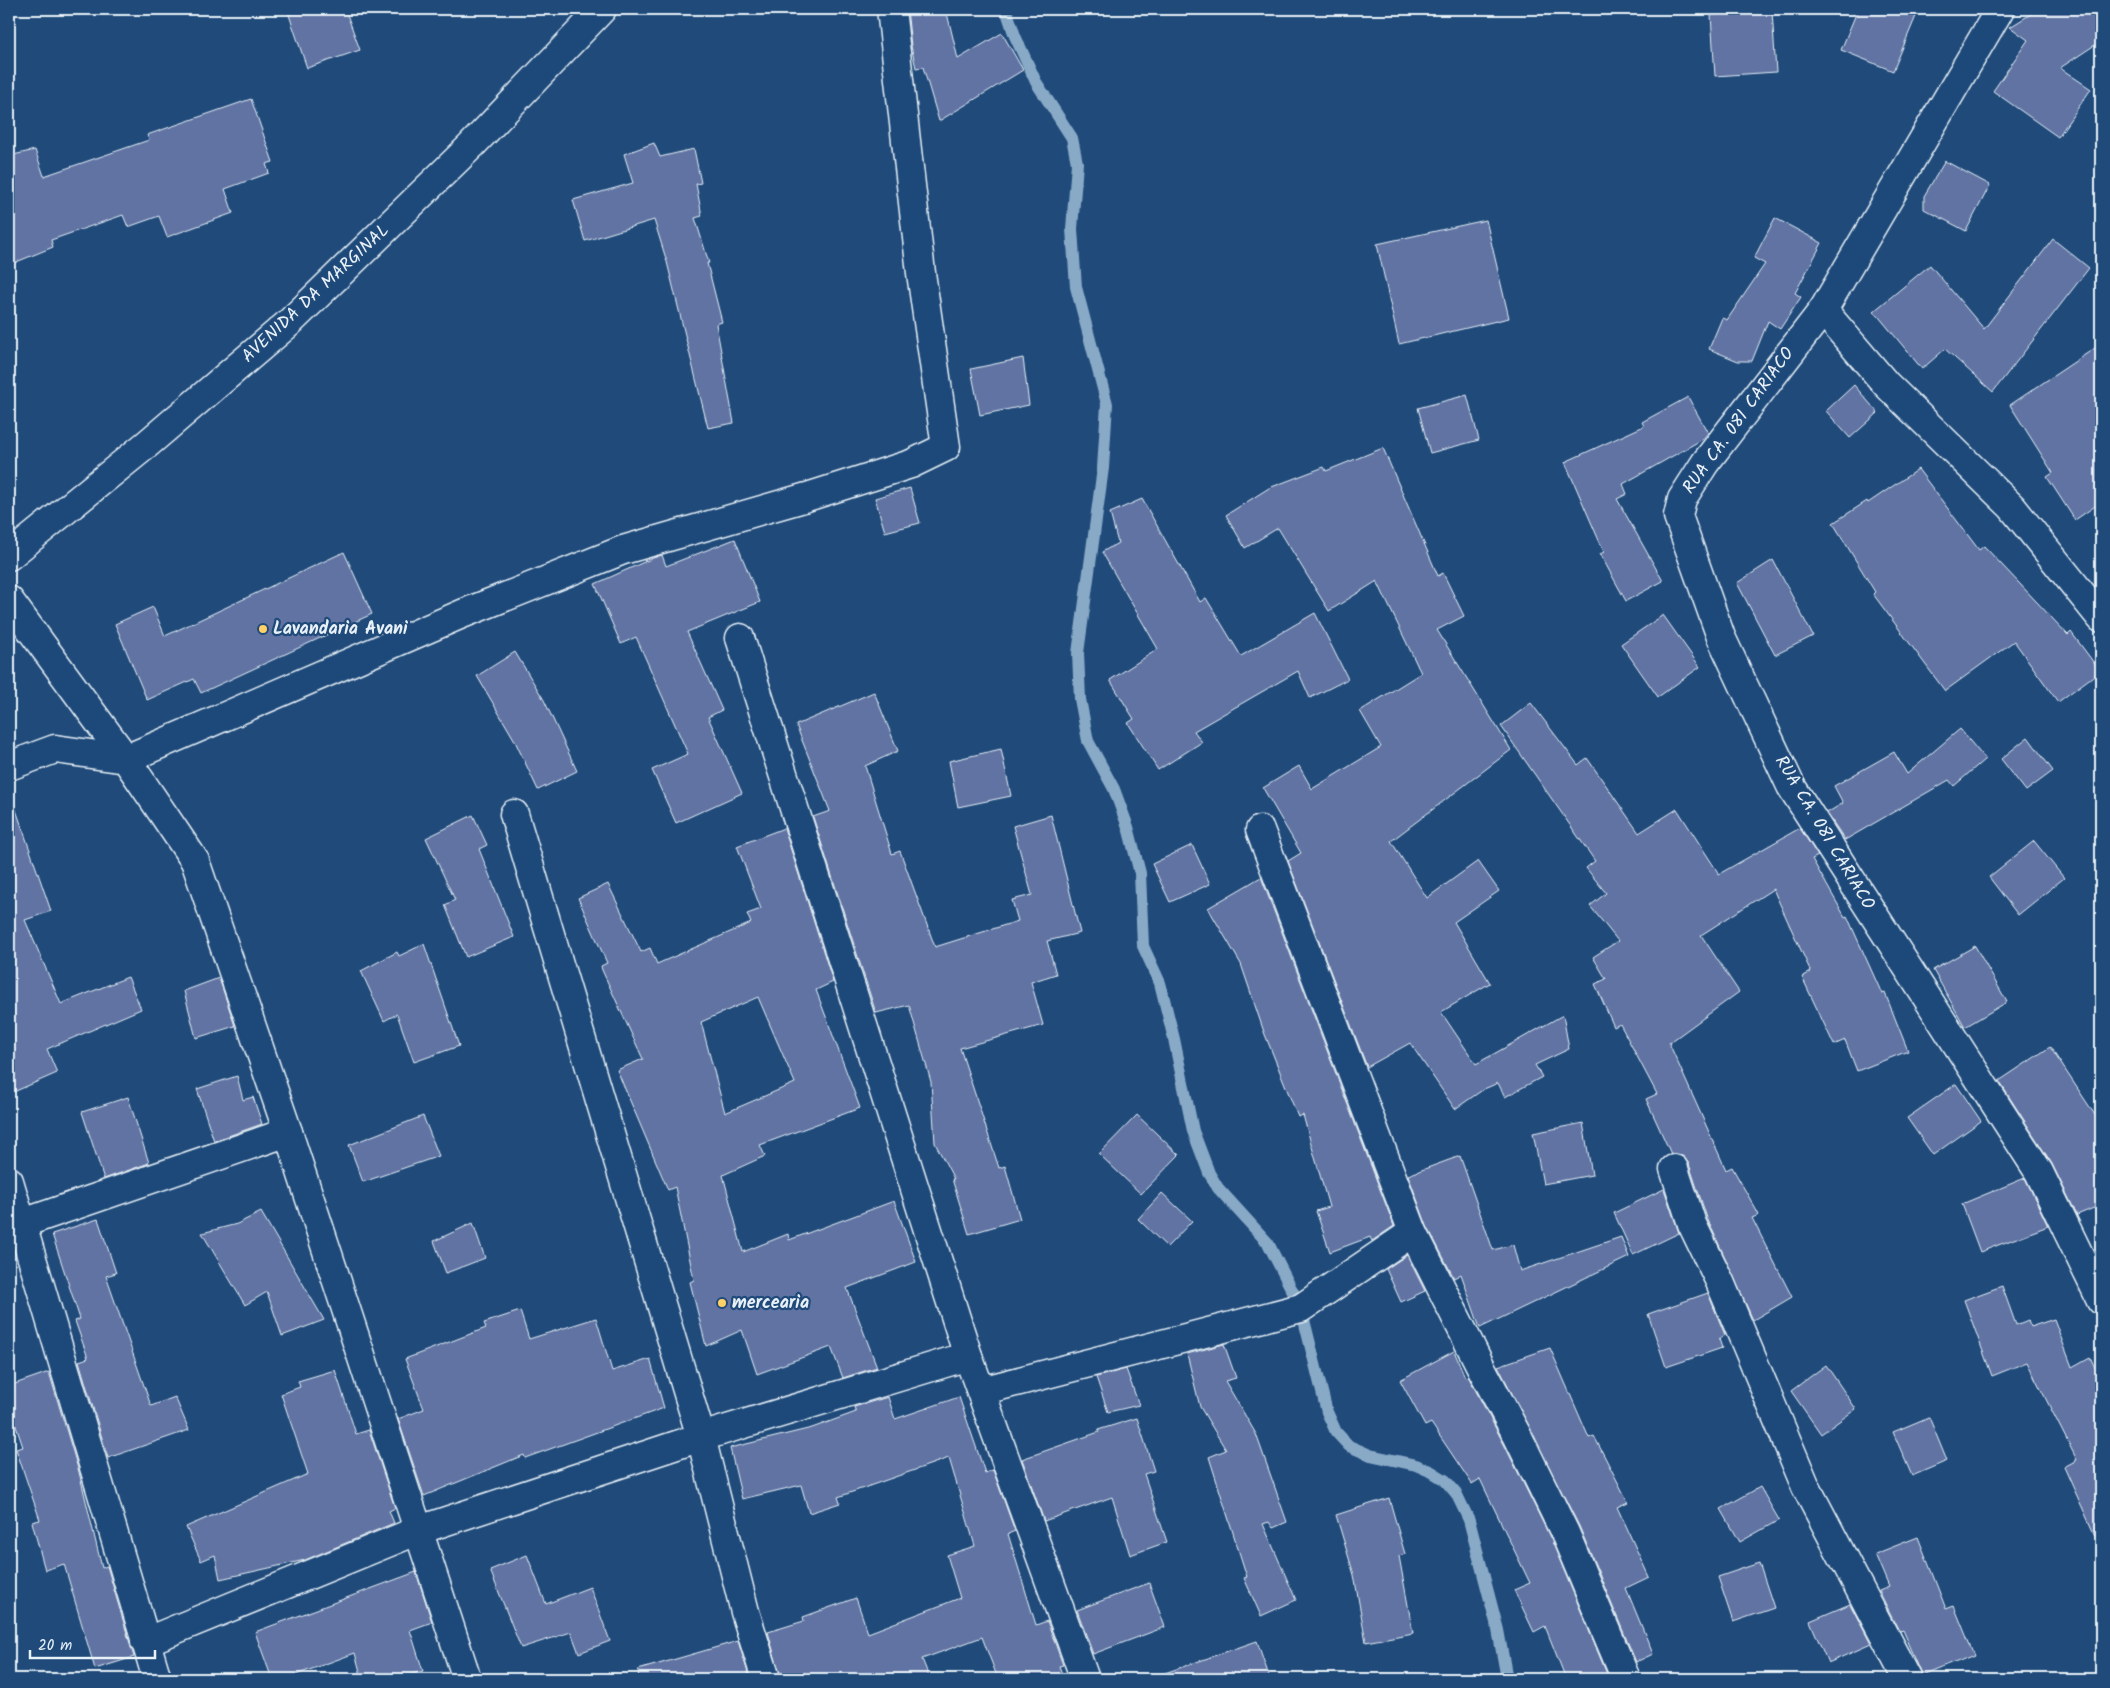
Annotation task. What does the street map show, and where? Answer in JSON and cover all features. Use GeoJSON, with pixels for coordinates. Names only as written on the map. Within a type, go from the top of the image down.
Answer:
{"type":"FeatureCollection","features":[{"type":"Feature","properties":{"kind":"street","name":"AVENIDA DA MARGINAL"},"geometry":{"type":"LineString","coordinates":[[9,556],[146,445],[290,322],[472,145],[602,9]]}},
{"type":"Feature","properties":{"kind":"street"},"geometry":{"type":"LineString","coordinates":[[9,766],[55,749],[126,759],[462,614],[622,550],[807,497],[911,464],[946,448],[921,274],[891,9]]}},
{"type":"Feature","properties":{"kind":"street","name":"RUA CA. 081 CARIACO"},"geometry":{"type":"LineString","coordinates":[[2000,9],[1822,310],[1705,463],[1682,500],[1678,516],[1721,637],[1791,786],[2040,1172],[2101,1300]]}},
{"type":"Feature","properties":{"kind":"street"},"geometry":{"type":"LineString","coordinates":[[1822,310],[1886,384],[2012,507],[2101,618]]}},
{"type":"Feature","properties":{"kind":"street"},"geometry":{"type":"LineString","coordinates":[[9,600],[126,759],[195,861],[288,1132],[466,1679]]}},
{"type":"Feature","properties":{"kind":"street"},"geometry":{"type":"LineString","coordinates":[[740,638],[968,1356],[1085,1679]]}},
{"type":"Feature","properties":{"kind":"street"},"geometry":{"type":"LineString","coordinates":[[514,814],[701,1437],[745,1612],[766,1679]]}},
{"type":"Feature","properties":{"kind":"street"},"geometry":{"type":"LineString","coordinates":[[1260,830],[1413,1232],[1565,1533],[1626,1679]]}},
{"type":"Feature","properties":{"kind":"street"},"geometry":{"type":"LineString","coordinates":[[20,1219],[29,1221],[288,1132]]}},
{"type":"Feature","properties":{"kind":"street"},"geometry":{"type":"LineString","coordinates":[[1674,1169],[1692,1224],[1720,1282],[1806,1487],[1907,1679]]}},
{"type":"Feature","properties":{"kind":"street"},"geometry":{"type":"LineString","coordinates":[[9,1181],[157,1679]]}},
{"type":"Feature","properties":{"kind":"street"},"geometry":{"type":"LineString","coordinates":[[981,1391],[1301,1308],[1413,1232]]}},
{"type":"Feature","properties":{"kind":"street"},"geometry":{"type":"LineString","coordinates":[[145,1642],[419,1530],[701,1437],[968,1356]]}},
{"type":"Feature","properties":{"kind":"building"},"geometry":{"type":"Polygon","coordinates":[[[287,9],[345,9],[360,50],[307,68],[287,9]]]}},
{"type":"Feature","properties":{"kind":"building"},"geometry":{"type":"Polygon","coordinates":[[[907,9],[946,9],[958,59],[1002,33],[1023,70],[939,121],[923,67],[916,68],[911,46],[907,9]]]}},
{"type":"Feature","properties":{"kind":"building"},"geometry":{"type":"Polygon","coordinates":[[[1858,9],[1919,9],[1893,71],[1841,50],[1858,9]]]}},
{"type":"Feature","properties":{"kind":"building"},"geometry":{"type":"Polygon","coordinates":[[[2039,9],[2101,9],[2101,41],[2060,68],[2091,89],[2058,137],[1993,91],[2028,40],[2010,27],[2039,9]]]}},
{"type":"Feature","properties":{"kind":"building"},"geometry":{"type":"Polygon","coordinates":[[[1772,11],[1776,72],[1715,76],[1711,15],[1772,11]]]}},
{"type":"Feature","properties":{"kind":"building"},"geometry":{"type":"Polygon","coordinates":[[[251,99],[273,162],[266,164],[269,173],[225,189],[233,213],[167,237],[159,216],[128,227],[123,215],[51,240],[53,247],[9,265],[9,156],[35,150],[44,176],[149,140],[147,135],[251,99]]]}},
{"type":"Feature","properties":{"kind":"building"},"geometry":{"type":"Polygon","coordinates":[[[654,143],[660,157],[694,149],[701,183],[696,184],[702,216],[695,218],[709,263],[707,263],[722,322],[716,324],[734,423],[708,428],[667,262],[654,220],[585,241],[573,200],[633,183],[624,154],[654,143]]]}},
{"type":"Feature","properties":{"kind":"building"},"geometry":{"type":"Polygon","coordinates":[[[1945,161],[1990,185],[1966,231],[1924,209],[1924,196],[1945,161]]]}},
{"type":"Feature","properties":{"kind":"building"},"geometry":{"type":"Polygon","coordinates":[[[1775,218],[1822,243],[1795,293],[1801,297],[1780,329],[1768,321],[1752,361],[1738,361],[1709,349],[1722,318],[1727,320],[1765,264],[1754,258],[1775,218]]]}},
{"type":"Feature","properties":{"kind":"building"},"geometry":{"type":"Polygon","coordinates":[[[1486,220],[1509,318],[1399,344],[1377,244],[1486,220]]]}},
{"type":"Feature","properties":{"kind":"building"},"geometry":{"type":"Polygon","coordinates":[[[2053,239],[2089,268],[1993,392],[1945,349],[1922,369],[1874,311],[1930,265],[1984,329],[2053,239]]]}},
{"type":"Feature","properties":{"kind":"building"},"geometry":{"type":"Polygon","coordinates":[[[2101,344],[2101,502],[2075,520],[2047,477],[2053,473],[2010,405],[2101,344]]]}},
{"type":"Feature","properties":{"kind":"building"},"geometry":{"type":"Polygon","coordinates":[[[1023,358],[1029,405],[980,415],[971,369],[1023,358]]]}},
{"type":"Feature","properties":{"kind":"building"},"geometry":{"type":"Polygon","coordinates":[[[1854,385],[1878,413],[1850,438],[1826,411],[1854,385]]]}},
{"type":"Feature","properties":{"kind":"building"},"geometry":{"type":"Polygon","coordinates":[[[1467,395],[1479,440],[1430,453],[1418,408],[1467,395]]]}},
{"type":"Feature","properties":{"kind":"building"},"geometry":{"type":"Polygon","coordinates":[[[1688,397],[1708,433],[1703,439],[1623,484],[1627,494],[1617,499],[1663,581],[1626,601],[1600,554],[1604,552],[1565,462],[1644,426],[1642,422],[1688,397]]]}},
{"type":"Feature","properties":{"kind":"building"},"geometry":{"type":"Polygon","coordinates":[[[1383,448],[1438,576],[1443,573],[1464,616],[1437,630],[1511,750],[1391,841],[1427,898],[1478,861],[1499,891],[1454,922],[1490,983],[1441,1012],[1476,1064],[1563,1015],[1569,1049],[1535,1065],[1542,1077],[1505,1097],[1498,1083],[1484,1089],[1455,1109],[1410,1043],[1367,1067],[1288,861],[1301,853],[1263,788],[1299,766],[1312,789],[1381,747],[1360,711],[1421,673],[1377,581],[1329,611],[1278,528],[1245,548],[1226,515],[1269,488],[1324,467],[1326,471],[1383,448]]]}},
{"type":"Feature","properties":{"kind":"building"},"geometry":{"type":"Polygon","coordinates":[[[1918,469],[1979,550],[1984,546],[2068,635],[2071,632],[2100,671],[2058,702],[2014,641],[1945,691],[1873,594],[1875,592],[1833,523],[1867,501],[1868,503],[1918,469]]]}},
{"type":"Feature","properties":{"kind":"building"},"geometry":{"type":"Polygon","coordinates":[[[910,488],[920,523],[885,532],[875,498],[910,488]]]}},
{"type":"Feature","properties":{"kind":"building"},"geometry":{"type":"Polygon","coordinates":[[[1142,499],[1200,602],[1206,598],[1241,656],[1315,613],[1348,679],[1310,698],[1298,671],[1194,731],[1202,742],[1158,770],[1128,723],[1134,719],[1110,680],[1158,649],[1102,552],[1118,543],[1110,513],[1142,499]]]}},
{"type":"Feature","properties":{"kind":"building"},"geometry":{"type":"Polygon","coordinates":[[[735,539],[760,602],[687,632],[722,710],[708,717],[742,793],[676,823],[652,770],[688,754],[636,637],[621,644],[595,584],[662,555],[666,566],[735,539]]]}},
{"type":"Feature","properties":{"kind":"building"},"geometry":{"type":"Polygon","coordinates":[[[344,552],[372,614],[201,693],[194,679],[147,700],[115,624],[153,607],[165,636],[344,552]]]}},
{"type":"Feature","properties":{"kind":"building"},"geometry":{"type":"Polygon","coordinates":[[[1773,560],[1813,636],[1775,655],[1737,583],[1773,560]]]}},
{"type":"Feature","properties":{"kind":"building"},"geometry":{"type":"Polygon","coordinates":[[[1663,615],[1700,667],[1658,697],[1621,644],[1663,615]]]}},
{"type":"Feature","properties":{"kind":"building"},"geometry":{"type":"Polygon","coordinates":[[[515,652],[544,700],[577,771],[538,790],[514,739],[477,676],[515,652]]]}},
{"type":"Feature","properties":{"kind":"building"},"geometry":{"type":"Polygon","coordinates":[[[874,692],[898,751],[865,766],[892,854],[900,851],[935,947],[1018,921],[1012,900],[1032,895],[1013,826],[1051,815],[1080,933],[1047,941],[1056,974],[1031,982],[1043,1025],[960,1048],[999,1168],[1005,1166],[1020,1219],[969,1234],[952,1179],[954,1179],[935,1143],[931,1082],[909,1005],[876,1013],[813,817],[830,811],[796,725],[874,692]]]}},
{"type":"Feature","properties":{"kind":"building"},"geometry":{"type":"Polygon","coordinates":[[[1531,703],[1578,765],[1587,758],[1639,833],[1677,809],[1719,874],[1800,828],[1818,856],[1812,859],[1845,917],[1847,916],[1882,994],[1885,993],[1908,1051],[1857,1071],[1845,1040],[1834,1045],[1802,977],[1811,972],[1773,889],[1701,935],[1739,992],[1669,1043],[1726,1170],[1732,1167],[1759,1215],[1752,1218],[1792,1297],[1753,1320],[1707,1218],[1689,1164],[1684,1157],[1678,1154],[1671,1154],[1646,1099],[1657,1094],[1620,1024],[1614,1027],[1595,984],[1606,979],[1593,957],[1618,941],[1590,906],[1606,893],[1586,868],[1595,861],[1501,726],[1531,703]]]}},
{"type":"Feature","properties":{"kind":"building"},"geometry":{"type":"Polygon","coordinates":[[[1960,729],[1985,759],[1954,786],[1949,780],[1845,840],[1827,813],[1843,803],[1834,786],[1894,752],[1907,774],[1960,729]]]}},
{"type":"Feature","properties":{"kind":"building"},"geometry":{"type":"Polygon","coordinates":[[[2028,737],[2053,771],[2026,791],[2001,759],[2028,737]]]}},
{"type":"Feature","properties":{"kind":"building"},"geometry":{"type":"Polygon","coordinates":[[[1001,749],[1011,796],[958,807],[949,761],[1001,749]]]}},
{"type":"Feature","properties":{"kind":"building"},"geometry":{"type":"Polygon","coordinates":[[[9,804],[14,804],[51,911],[25,920],[61,1004],[128,977],[141,1009],[47,1049],[57,1073],[9,1094],[9,804]]]}},
{"type":"Feature","properties":{"kind":"building"},"geometry":{"type":"Polygon","coordinates":[[[473,815],[487,845],[479,849],[514,937],[466,957],[445,905],[455,900],[426,838],[473,815]]]}},
{"type":"Feature","properties":{"kind":"building"},"geometry":{"type":"Polygon","coordinates":[[[784,828],[833,982],[816,990],[860,1108],[760,1145],[765,1156],[723,1175],[743,1252],[788,1234],[789,1240],[894,1201],[916,1262],[847,1288],[877,1367],[843,1378],[831,1347],[757,1374],[742,1330],[706,1346],[690,1282],[694,1280],[675,1187],[668,1190],[617,1070],[643,1059],[602,970],[601,966],[607,963],[578,898],[608,884],[641,952],[650,948],[657,964],[751,923],[747,914],[761,909],[737,846],[784,828]],[[758,997],[701,1022],[725,1113],[795,1083],[758,997]]]}},
{"type":"Feature","properties":{"kind":"building"},"geometry":{"type":"Polygon","coordinates":[[[2034,841],[2064,878],[2018,915],[1989,877],[2034,841]]]}},
{"type":"Feature","properties":{"kind":"building"},"geometry":{"type":"Polygon","coordinates":[[[1192,845],[1210,884],[1170,902],[1152,864],[1192,845]]]}},
{"type":"Feature","properties":{"kind":"building"},"geometry":{"type":"Polygon","coordinates":[[[1261,877],[1394,1226],[1372,1241],[1370,1237],[1330,1252],[1316,1211],[1329,1207],[1303,1115],[1298,1117],[1264,1032],[1241,964],[1208,908],[1261,877]]]}},
{"type":"Feature","properties":{"kind":"building"},"geometry":{"type":"Polygon","coordinates":[[[424,944],[459,1046],[414,1062],[397,1014],[384,1021],[361,971],[397,952],[399,956],[424,944]]]}},
{"type":"Feature","properties":{"kind":"building"},"geometry":{"type":"Polygon","coordinates":[[[1975,946],[2007,1002],[1965,1027],[1933,970],[1975,946]]]}},
{"type":"Feature","properties":{"kind":"building"},"geometry":{"type":"Polygon","coordinates":[[[219,978],[235,1026],[196,1038],[184,991],[219,978]]]}},
{"type":"Feature","properties":{"kind":"building"},"geometry":{"type":"Polygon","coordinates":[[[2050,1047],[2101,1124],[2101,1205],[2077,1215],[2052,1164],[1999,1081],[2050,1047]]]}},
{"type":"Feature","properties":{"kind":"building"},"geometry":{"type":"Polygon","coordinates":[[[237,1076],[243,1100],[253,1097],[262,1124],[214,1141],[197,1089],[237,1076]]]}},
{"type":"Feature","properties":{"kind":"building"},"geometry":{"type":"Polygon","coordinates":[[[1956,1084],[1981,1121],[1933,1155],[1907,1118],[1956,1084]]]}},
{"type":"Feature","properties":{"kind":"building"},"geometry":{"type":"Polygon","coordinates":[[[128,1097],[149,1163],[104,1179],[82,1112],[128,1097]]]}},
{"type":"Feature","properties":{"kind":"building"},"geometry":{"type":"Polygon","coordinates":[[[1137,1115],[1179,1155],[1141,1194],[1099,1154],[1137,1115]]]}},
{"type":"Feature","properties":{"kind":"building"},"geometry":{"type":"Polygon","coordinates":[[[423,1116],[439,1156],[363,1182],[349,1145],[423,1116]]]}},
{"type":"Feature","properties":{"kind":"building"},"geometry":{"type":"Polygon","coordinates":[[[1583,1123],[1592,1175],[1543,1184],[1533,1133],[1583,1123]]]}},
{"type":"Feature","properties":{"kind":"building"},"geometry":{"type":"Polygon","coordinates":[[[1460,1156],[1493,1250],[1513,1245],[1520,1271],[1621,1237],[1629,1257],[1480,1328],[1461,1274],[1454,1278],[1427,1226],[1408,1175],[1460,1156]]]}},
{"type":"Feature","properties":{"kind":"building"},"geometry":{"type":"Polygon","coordinates":[[[2025,1178],[2048,1226],[1980,1252],[1962,1204],[2025,1178]]]}},
{"type":"Feature","properties":{"kind":"building"},"geometry":{"type":"Polygon","coordinates":[[[1664,1189],[1679,1233],[1633,1255],[1614,1213],[1664,1189]]]}},
{"type":"Feature","properties":{"kind":"building"},"geometry":{"type":"Polygon","coordinates":[[[1162,1193],[1192,1221],[1167,1247],[1138,1219],[1162,1193]]]}},
{"type":"Feature","properties":{"kind":"building"},"geometry":{"type":"Polygon","coordinates":[[[261,1212],[324,1320],[282,1336],[267,1292],[245,1305],[202,1233],[237,1224],[261,1212]]]}},
{"type":"Feature","properties":{"kind":"building"},"geometry":{"type":"Polygon","coordinates":[[[98,1219],[116,1273],[106,1276],[151,1406],[175,1397],[189,1430],[108,1458],[79,1361],[88,1358],[75,1321],[80,1319],[52,1234],[98,1219]]]}},
{"type":"Feature","properties":{"kind":"building"},"geometry":{"type":"Polygon","coordinates":[[[473,1223],[485,1258],[446,1273],[434,1241],[473,1223]]]}},
{"type":"Feature","properties":{"kind":"building"},"geometry":{"type":"Polygon","coordinates":[[[1407,1255],[1425,1291],[1401,1302],[1386,1269],[1407,1255]]]}},
{"type":"Feature","properties":{"kind":"building"},"geometry":{"type":"Polygon","coordinates":[[[2002,1286],[2016,1325],[2028,1320],[2030,1327],[2054,1319],[2072,1367],[2090,1357],[2101,1380],[2101,1549],[2064,1467],[2077,1460],[2027,1362],[1992,1376],[1964,1300],[2002,1286]]]}},
{"type":"Feature","properties":{"kind":"building"},"geometry":{"type":"Polygon","coordinates":[[[1708,1293],[1725,1335],[1719,1339],[1722,1348],[1666,1367],[1648,1314],[1708,1293]]]}},
{"type":"Feature","properties":{"kind":"building"},"geometry":{"type":"Polygon","coordinates":[[[520,1311],[529,1339],[596,1318],[612,1371],[650,1359],[664,1408],[525,1458],[524,1455],[424,1496],[398,1419],[424,1409],[405,1359],[486,1328],[484,1323],[520,1311]]]}},
{"type":"Feature","properties":{"kind":"building"},"geometry":{"type":"Polygon","coordinates":[[[1224,1344],[1236,1378],[1225,1381],[1256,1434],[1287,1522],[1273,1528],[1269,1522],[1263,1524],[1296,1600],[1261,1616],[1244,1578],[1247,1577],[1209,1457],[1226,1450],[1200,1407],[1187,1354],[1224,1344]]]}},
{"type":"Feature","properties":{"kind":"building"},"geometry":{"type":"Polygon","coordinates":[[[1550,1348],[1589,1438],[1594,1436],[1628,1502],[1617,1507],[1649,1577],[1626,1588],[1653,1654],[1636,1662],[1579,1526],[1498,1366],[1550,1348]]]}},
{"type":"Feature","properties":{"kind":"building"},"geometry":{"type":"Polygon","coordinates":[[[1454,1351],[1465,1377],[1468,1376],[1551,1539],[1607,1674],[1596,1679],[1566,1679],[1545,1626],[1534,1632],[1514,1590],[1530,1583],[1480,1479],[1472,1484],[1431,1423],[1425,1426],[1400,1380],[1454,1351]]]}},
{"type":"Feature","properties":{"kind":"building"},"geometry":{"type":"Polygon","coordinates":[[[1826,1365],[1856,1409],[1821,1434],[1791,1391],[1826,1365]]]}},
{"type":"Feature","properties":{"kind":"building"},"geometry":{"type":"Polygon","coordinates":[[[1126,1369],[1139,1405],[1108,1412],[1096,1377],[1126,1369]]]}},
{"type":"Feature","properties":{"kind":"building"},"geometry":{"type":"Polygon","coordinates":[[[335,1370],[356,1434],[369,1430],[395,1508],[389,1511],[394,1523],[305,1560],[220,1579],[215,1555],[201,1561],[186,1527],[308,1474],[281,1394],[300,1387],[298,1381],[335,1370]]]}},
{"type":"Feature","properties":{"kind":"building"},"geometry":{"type":"Polygon","coordinates":[[[49,1372],[79,1472],[102,1568],[107,1566],[134,1657],[95,1669],[64,1564],[45,1570],[32,1522],[40,1520],[16,1449],[23,1447],[9,1405],[9,1386],[49,1372]]]}},
{"type":"Feature","properties":{"kind":"building"},"geometry":{"type":"Polygon","coordinates":[[[888,1397],[895,1419],[959,1397],[985,1473],[993,1470],[1015,1531],[1008,1534],[1036,1625],[1047,1621],[1063,1665],[1059,1666],[1064,1679],[998,1679],[982,1637],[922,1659],[930,1679],[781,1679],[768,1632],[804,1621],[803,1617],[856,1598],[868,1633],[960,1598],[947,1555],[975,1546],[949,1458],[838,1497],[840,1503],[809,1513],[801,1485],[742,1499],[730,1448],[812,1428],[856,1412],[854,1407],[888,1397]]]}},
{"type":"Feature","properties":{"kind":"building"},"geometry":{"type":"Polygon","coordinates":[[[1929,1417],[1947,1461],[1912,1476],[1893,1432],[1929,1417]]]}},
{"type":"Feature","properties":{"kind":"building"},"geometry":{"type":"Polygon","coordinates":[[[1137,1418],[1154,1471],[1144,1474],[1167,1542],[1130,1555],[1112,1497],[1044,1521],[1022,1459],[1099,1432],[1098,1430],[1137,1418]]]}},
{"type":"Feature","properties":{"kind":"building"},"geometry":{"type":"Polygon","coordinates":[[[1760,1487],[1779,1520],[1740,1542],[1721,1509],[1760,1487]]]}},
{"type":"Feature","properties":{"kind":"building"},"geometry":{"type":"Polygon","coordinates":[[[1389,1498],[1405,1554],[1399,1556],[1413,1633],[1366,1642],[1354,1575],[1336,1515],[1389,1498]]]}},
{"type":"Feature","properties":{"kind":"building"},"geometry":{"type":"Polygon","coordinates":[[[1918,1537],[1946,1609],[1954,1606],[1974,1655],[1922,1676],[1902,1630],[1899,1631],[1879,1591],[1889,1587],[1875,1554],[1918,1537]]]}},
{"type":"Feature","properties":{"kind":"building"},"geometry":{"type":"Polygon","coordinates":[[[527,1555],[546,1604],[590,1587],[610,1641],[579,1653],[571,1632],[521,1648],[490,1570],[527,1555]]]}},
{"type":"Feature","properties":{"kind":"building"},"geometry":{"type":"Polygon","coordinates":[[[1759,1563],[1774,1608],[1733,1622],[1718,1577],[1759,1563]]]}},
{"type":"Feature","properties":{"kind":"building"},"geometry":{"type":"Polygon","coordinates":[[[416,1572],[432,1622],[410,1630],[423,1671],[394,1679],[362,1679],[355,1653],[285,1679],[272,1679],[255,1632],[416,1572]]]}},
{"type":"Feature","properties":{"kind":"building"},"geometry":{"type":"Polygon","coordinates":[[[1149,1583],[1165,1627],[1093,1654],[1077,1610],[1149,1583]]]}},
{"type":"Feature","properties":{"kind":"building"},"geometry":{"type":"Polygon","coordinates":[[[1850,1604],[1871,1644],[1828,1663],[1810,1621],[1850,1604]]]}},
{"type":"Feature","properties":{"kind":"building"},"geometry":{"type":"Polygon","coordinates":[[[738,1641],[750,1679],[639,1679],[638,1670],[738,1641]]]}},
{"type":"Feature","properties":{"kind":"building"},"geometry":{"type":"Polygon","coordinates":[[[1257,1641],[1270,1679],[1163,1679],[1162,1674],[1257,1641]]]}},
{"type":"Feature","properties":{"kind":"waterway"},"geometry":{"type":"LineString","coordinates":[[1006,9],[1015,36],[1036,82],[1072,138],[1077,163],[1072,229],[1076,287],[1107,404],[1103,468],[1078,653],[1080,699],[1088,741],[1114,789],[1128,827],[1140,873],[1143,946],[1160,983],[1193,1131],[1209,1173],[1218,1188],[1268,1243],[1301,1308],[1327,1412],[1336,1432],[1349,1446],[1370,1455],[1416,1465],[1432,1472],[1445,1480],[1456,1493],[1469,1520],[1498,1630],[1507,1679]]}},
{"type":"Feature","properties":{"kind":"place","name":"Lavandaria Avani"},"geometry":{"type":"Point","coordinates":[263,629]}},
{"type":"Feature","properties":{"kind":"place","name":"mercearia"},"geometry":{"type":"Point","coordinates":[722,1303]}}]}
